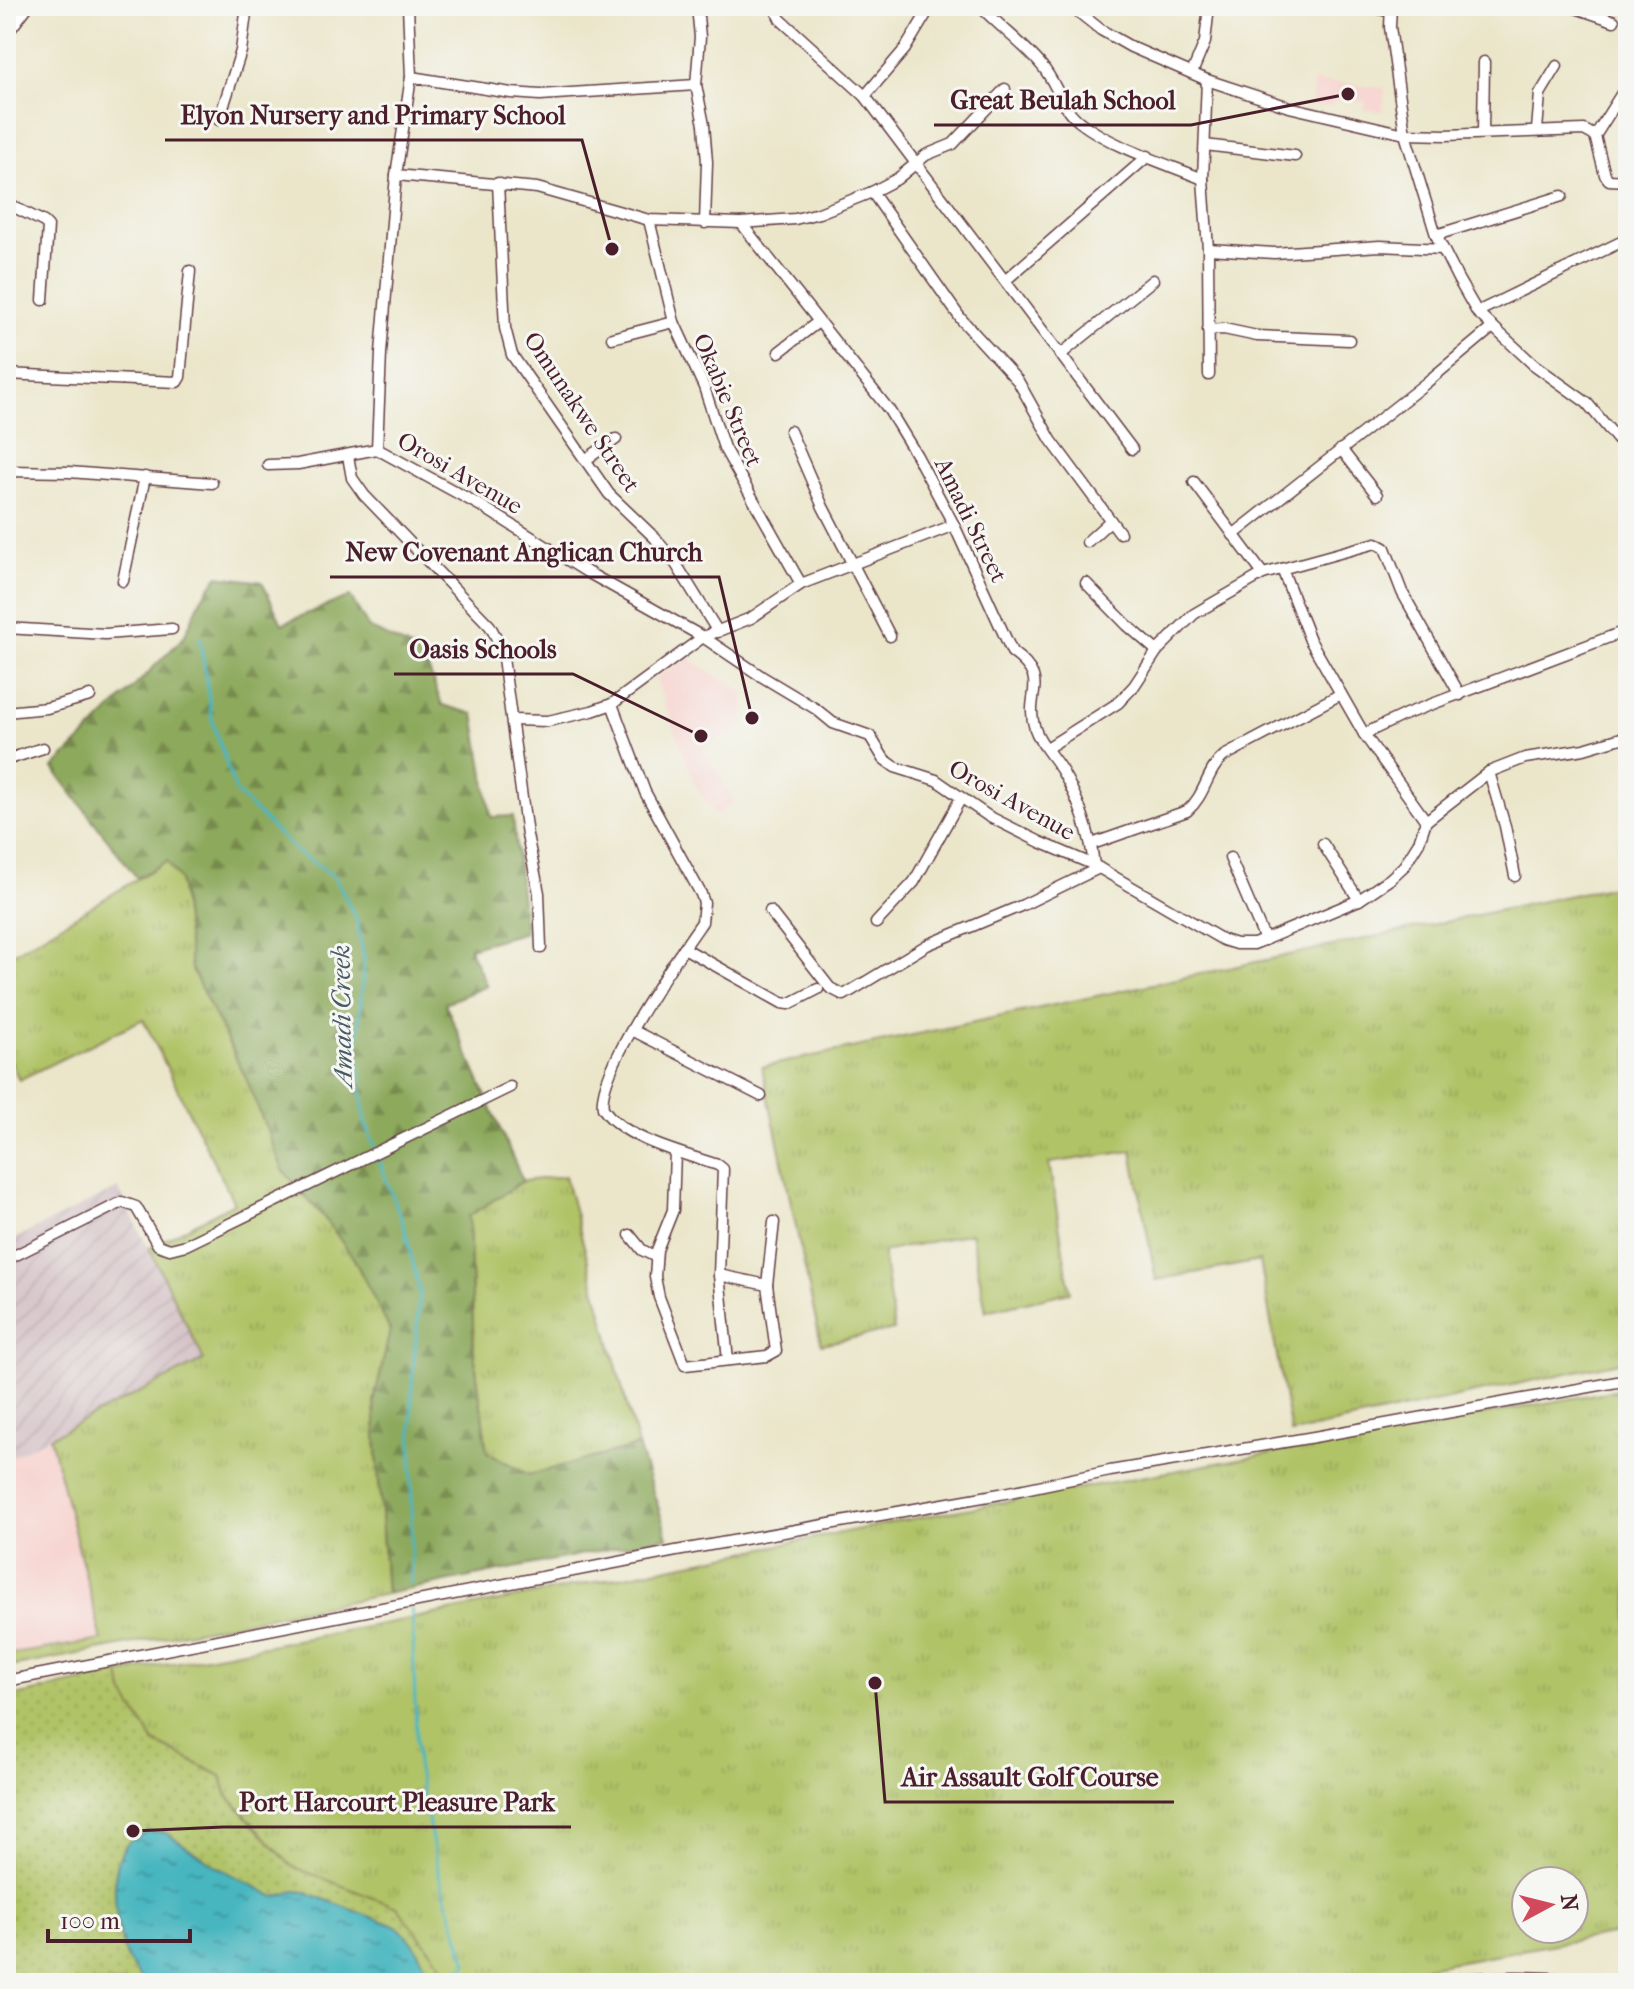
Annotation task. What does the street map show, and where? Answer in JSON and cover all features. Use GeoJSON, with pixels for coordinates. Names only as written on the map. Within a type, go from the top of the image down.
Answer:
{"type":"FeatureCollection","features":[{"type":"Feature","properties":{"kind":"street"},"geometry":{"type":"LineString","coordinates":[[6,35],[28,6]]}},
{"type":"Feature","properties":{"kind":"street"},"geometry":{"type":"LineString","coordinates":[[219,120],[241,51],[247,6]]}},
{"type":"Feature","properties":{"kind":"street","name":"Orosi Avenue"},"geometry":{"type":"LineString","coordinates":[[408,6],[411,77],[396,175],[381,353],[377,449],[483,507],[587,572],[703,637],[833,723],[870,736],[889,764],[936,780],[988,816],[1097,866],[1223,940],[1236,944],[1254,944],[1265,940]]}},
{"type":"Feature","properties":{"kind":"street"},"geometry":{"type":"LineString","coordinates":[[697,6],[700,37],[696,85],[707,162],[705,223]]}},
{"type":"Feature","properties":{"kind":"street"},"geometry":{"type":"LineString","coordinates":[[774,6],[780,19],[865,96],[1132,449]]}},
{"type":"Feature","properties":{"kind":"street"},"geometry":{"type":"LineString","coordinates":[[865,96],[905,49],[931,6]]}},
{"type":"Feature","properties":{"kind":"street"},"geometry":{"type":"LineString","coordinates":[[980,6],[1042,66],[1079,122],[1203,179]]}},
{"type":"Feature","properties":{"kind":"street"},"geometry":{"type":"LineString","coordinates":[[1071,6],[1101,30],[1131,47],[1207,80],[1289,107],[1405,134],[1584,130],[1595,136]]}},
{"type":"Feature","properties":{"kind":"street"},"geometry":{"type":"LineString","coordinates":[[1192,73],[1205,42],[1209,6]]}},
{"type":"Feature","properties":{"kind":"street"},"geometry":{"type":"LineString","coordinates":[[1368,6],[1391,9],[1390,27],[1405,134],[1436,235],[1477,312],[1533,364],[1587,403],[1626,444]]}},
{"type":"Feature","properties":{"kind":"street"},"geometry":{"type":"LineString","coordinates":[[1570,6],[1614,21]]}},
{"type":"Feature","properties":{"kind":"street"},"geometry":{"type":"LineString","coordinates":[[1483,133],[1484,62]]}},
{"type":"Feature","properties":{"kind":"street"},"geometry":{"type":"LineString","coordinates":[[1537,130],[1540,94],[1557,66]]}},
{"type":"Feature","properties":{"kind":"street"},"geometry":{"type":"LineString","coordinates":[[411,77],[540,95],[696,85]]}},
{"type":"Feature","properties":{"kind":"street"},"geometry":{"type":"LineString","coordinates":[[1628,79],[1595,136],[1605,175],[1613,182],[1628,181]]}},
{"type":"Feature","properties":{"kind":"street"},"geometry":{"type":"LineString","coordinates":[[1207,80],[1203,179],[1208,249],[1209,375]]}},
{"type":"Feature","properties":{"kind":"street"},"geometry":{"type":"LineString","coordinates":[[396,175],[537,188],[649,220],[741,223],[795,219],[819,213],[897,179],[915,162],[962,137],[1005,89]]}},
{"type":"Feature","properties":{"kind":"street"},"geometry":{"type":"LineString","coordinates":[[1205,145],[1295,156]]}},
{"type":"Feature","properties":{"kind":"street"},"geometry":{"type":"LineString","coordinates":[[1006,280],[1148,156]]}},
{"type":"Feature","properties":{"kind":"street","name":"Omunakwe Street"},"geometry":{"type":"LineString","coordinates":[[498,183],[502,298],[507,342],[512,355],[609,494],[655,538],[676,564],[718,632]]}},
{"type":"Feature","properties":{"kind":"street"},"geometry":{"type":"LineString","coordinates":[[872,192],[961,319],[1018,381],[1051,440],[1120,533]]}},
{"type":"Feature","properties":{"kind":"street"},"geometry":{"type":"LineString","coordinates":[[1436,235],[1562,196]]}},
{"type":"Feature","properties":{"kind":"street"},"geometry":{"type":"LineString","coordinates":[[6,203],[48,226],[43,300]]}},
{"type":"Feature","properties":{"kind":"street","name":"Okabie Street"},"geometry":{"type":"LineString","coordinates":[[649,220],[674,322],[702,380],[731,464],[801,584]]}},
{"type":"Feature","properties":{"kind":"street","name":"Amadi Street"},"geometry":{"type":"LineString","coordinates":[[741,223],[889,410],[917,456],[954,525],[1012,652],[1023,659],[1034,674],[1032,717],[1037,735],[1063,772],[1083,815],[1097,866]]}},
{"type":"Feature","properties":{"kind":"street"},"geometry":{"type":"LineString","coordinates":[[1477,312],[1623,241]]}},
{"type":"Feature","properties":{"kind":"street"},"geometry":{"type":"LineString","coordinates":[[1208,249],[1274,253],[1380,246],[1443,249]]}},
{"type":"Feature","properties":{"kind":"street"},"geometry":{"type":"LineString","coordinates":[[6,374],[177,382],[190,271]]}},
{"type":"Feature","properties":{"kind":"street"},"geometry":{"type":"LineString","coordinates":[[1060,355],[1153,280]]}},
{"type":"Feature","properties":{"kind":"street"},"geometry":{"type":"LineString","coordinates":[[612,338],[674,322]]}},
{"type":"Feature","properties":{"kind":"street"},"geometry":{"type":"LineString","coordinates":[[779,352],[818,322]]}},
{"type":"Feature","properties":{"kind":"street"},"geometry":{"type":"LineString","coordinates":[[1233,535],[1493,327]]}},
{"type":"Feature","properties":{"kind":"street"},"geometry":{"type":"LineString","coordinates":[[1208,330],[1224,329],[1257,336],[1349,340]]}},
{"type":"Feature","properties":{"kind":"street"},"geometry":{"type":"LineString","coordinates":[[790,431],[823,507],[890,636]]}},
{"type":"Feature","properties":{"kind":"street"},"geometry":{"type":"LineString","coordinates":[[585,460],[616,439]]}},
{"type":"Feature","properties":{"kind":"street"},"geometry":{"type":"LineString","coordinates":[[268,465],[298,464],[377,449]]}},
{"type":"Feature","properties":{"kind":"street"},"geometry":{"type":"LineString","coordinates":[[1341,449],[1377,495]]}},
{"type":"Feature","properties":{"kind":"street"},"geometry":{"type":"LineString","coordinates":[[348,456],[352,478],[364,495],[490,626],[497,639],[503,658],[527,835],[539,893],[541,948]]}},
{"type":"Feature","properties":{"kind":"street"},"geometry":{"type":"LineString","coordinates":[[6,471],[212,483]]}},
{"type":"Feature","properties":{"kind":"street"},"geometry":{"type":"LineString","coordinates":[[123,581],[145,477]]}},
{"type":"Feature","properties":{"kind":"street"},"geometry":{"type":"LineString","coordinates":[[1194,482],[1263,574]]}},
{"type":"Feature","properties":{"kind":"street"},"geometry":{"type":"LineString","coordinates":[[1087,542],[1110,521]]}},
{"type":"Feature","properties":{"kind":"street"},"geometry":{"type":"LineString","coordinates":[[512,720],[548,721],[612,704],[703,637],[751,618],[801,584],[954,525]]}},
{"type":"Feature","properties":{"kind":"street"},"geometry":{"type":"LineString","coordinates":[[1047,748],[1118,703],[1134,686],[1157,651],[1194,614],[1263,574],[1376,543],[1381,545],[1402,592],[1460,695]]}},
{"type":"Feature","properties":{"kind":"street"},"geometry":{"type":"LineString","coordinates":[[1282,569],[1310,640],[1364,734],[1426,821]]}},
{"type":"Feature","properties":{"kind":"street"},"geometry":{"type":"LineString","coordinates":[[1086,583],[1157,651]]}},
{"type":"Feature","properties":{"kind":"street"},"geometry":{"type":"LineString","coordinates":[[6,628],[105,634],[172,629]]}},
{"type":"Feature","properties":{"kind":"street"},"geometry":{"type":"LineString","coordinates":[[1364,734],[1406,714],[1628,630]]}},
{"type":"Feature","properties":{"kind":"street"},"geometry":{"type":"LineString","coordinates":[[1092,844],[1187,811],[1199,800],[1213,765],[1224,756],[1341,694]]}},
{"type":"Feature","properties":{"kind":"street"},"geometry":{"type":"LineString","coordinates":[[6,712],[47,708],[90,696]]}},
{"type":"Feature","properties":{"kind":"street"},"geometry":{"type":"LineString","coordinates":[[612,704],[645,792],[704,903],[702,922],[632,1030],[605,1085],[603,1108],[622,1127],[675,1152],[723,1169],[719,1275],[728,1360]]}},
{"type":"Feature","properties":{"kind":"street"},"geometry":{"type":"LineString","coordinates":[[1230,858],[1265,940],[1359,900],[1404,866],[1419,842],[1426,821],[1489,772],[1525,758],[1584,749],[1628,736]]}},
{"type":"Feature","properties":{"kind":"street"},"geometry":{"type":"LineString","coordinates":[[6,760],[43,748]]}},
{"type":"Feature","properties":{"kind":"street"},"geometry":{"type":"LineString","coordinates":[[1489,772],[1505,826],[1515,876]]}},
{"type":"Feature","properties":{"kind":"street"},"geometry":{"type":"LineString","coordinates":[[876,923],[914,882],[961,798]]}},
{"type":"Feature","properties":{"kind":"street"},"geometry":{"type":"LineString","coordinates":[[1323,844],[1359,900]]}},
{"type":"Feature","properties":{"kind":"street"},"geometry":{"type":"LineString","coordinates":[[770,911],[830,988],[844,995],[927,945],[1023,905],[1097,866]]}},
{"type":"Feature","properties":{"kind":"street"},"geometry":{"type":"LineString","coordinates":[[684,948],[782,1003],[789,1004],[818,989]]}},
{"type":"Feature","properties":{"kind":"street"},"geometry":{"type":"LineString","coordinates":[[632,1030],[761,1096]]}},
{"type":"Feature","properties":{"kind":"street"},"geometry":{"type":"LineString","coordinates":[[6,1260],[116,1203],[127,1202],[136,1207],[158,1245],[175,1249],[510,1087]]}},
{"type":"Feature","properties":{"kind":"street"},"geometry":{"type":"LineString","coordinates":[[675,1152],[673,1210],[656,1257],[659,1297],[683,1363],[689,1366],[767,1356],[776,1351],[767,1285],[774,1222]]}},
{"type":"Feature","properties":{"kind":"street"},"geometry":{"type":"LineString","coordinates":[[630,1235],[642,1250],[656,1257]]}},
{"type":"Feature","properties":{"kind":"street"},"geometry":{"type":"LineString","coordinates":[[719,1275],[767,1285]]}},
{"type":"Feature","properties":{"kind":"street"},"geometry":{"type":"LineString","coordinates":[[6,1681],[676,1551],[1628,1380]]}},
{"type":"Feature","properties":{"kind":"street"},"geometry":{"type":"LineString","coordinates":[[1424,1983],[1486,1977],[1604,1983]]}},
{"type":"Feature","properties":{"kind":"shaded area"},"geometry":{"type":"Polygon","coordinates":[[[1313,81],[1385,88],[1383,111],[1365,110],[1365,101],[1333,100],[1332,106],[1312,105],[1313,81]]]}},
{"type":"Feature","properties":{"kind":"shaded area"},"geometry":{"type":"Polygon","coordinates":[[[688,658],[744,693],[744,727],[704,748],[734,801],[716,816],[695,785],[656,679],[688,658]]]}},
{"type":"Feature","properties":{"kind":"shaded area"},"geometry":{"type":"Polygon","coordinates":[[[118,1188],[204,1360],[6,1459],[6,1243],[118,1188]]]}},
{"type":"Feature","properties":{"kind":"shaded area"},"geometry":{"type":"Polygon","coordinates":[[[50,1437],[102,1640],[6,1655],[6,1459],[50,1437]]]}},
{"type":"Feature","properties":{"kind":"green space"},"geometry":{"type":"Polygon","coordinates":[[[218,576],[262,582],[282,624],[350,596],[369,628],[423,654],[442,705],[474,714],[491,817],[513,816],[525,932],[469,948],[487,986],[445,1003],[523,1181],[469,1216],[474,1352],[487,1452],[529,1475],[638,1446],[668,1537],[386,1594],[374,1402],[390,1330],[354,1259],[327,1221],[283,1170],[246,1078],[191,968],[180,880],[167,861],[137,878],[53,768],[184,637],[201,599],[218,576]]]}},
{"type":"Feature","properties":{"kind":"green space"},"geometry":{"type":"Polygon","coordinates":[[[167,861],[180,880],[191,968],[246,1078],[283,1170],[327,1221],[354,1259],[391,1330],[374,1402],[386,1594],[16,1666],[6,1662],[6,1655],[102,1640],[50,1437],[204,1360],[149,1248],[234,1203],[143,1019],[19,1080],[6,1050],[6,958],[167,861]]]}},
{"type":"Feature","properties":{"kind":"green space"},"geometry":{"type":"Polygon","coordinates":[[[1628,883],[1628,1360],[1291,1433],[1260,1261],[1156,1280],[1132,1151],[1049,1163],[1070,1292],[986,1311],[971,1233],[883,1252],[894,1330],[821,1344],[762,1067],[1628,883]]]}},
{"type":"Feature","properties":{"kind":"green space"},"geometry":{"type":"Polygon","coordinates":[[[565,1176],[638,1446],[529,1475],[487,1452],[474,1352],[469,1216],[523,1181],[565,1176]]]}},
{"type":"Feature","properties":{"kind":"green space"},"geometry":{"type":"Polygon","coordinates":[[[1628,1388],[1628,1931],[1590,1938],[1590,1865],[1510,1865],[1510,1945],[1550,1945],[1338,1983],[456,1983],[397,1908],[291,1866],[228,1796],[221,1776],[154,1742],[123,1693],[120,1673],[420,1617],[900,1521],[1628,1388]]]}},
{"type":"Feature","properties":{"kind":"green space"},"geometry":{"type":"Polygon","coordinates":[[[120,1673],[123,1693],[154,1742],[221,1776],[228,1796],[291,1866],[397,1907],[456,1983],[15,1983],[6,1969],[6,1698],[120,1673]]]}},
{"type":"Feature","properties":{"kind":"water"},"geometry":{"type":"Polygon","coordinates":[[[149,1831],[166,1833],[219,1868],[275,1897],[295,1891],[305,1892],[398,1927],[414,1944],[435,1980],[433,1983],[144,1983],[130,1964],[123,1946],[115,1887],[124,1848],[149,1831]]]}},
{"type":"Feature","properties":{"kind":"waterway","name":"Amadi Creek"},"geometry":{"type":"LineString","coordinates":[[200,638],[212,720],[236,792],[295,850],[335,877],[356,918],[364,958],[357,1051],[365,1122],[375,1148]]}},
{"type":"Feature","properties":{"kind":"waterway","name":"Amadi Creek"},"geometry":{"type":"LineString","coordinates":[[377,1155],[404,1226],[420,1293],[412,1382],[411,1583]]}},
{"type":"Feature","properties":{"kind":"waterway","name":"Amadi Creek"},"geometry":{"type":"LineString","coordinates":[[412,1610],[417,1765],[439,1875],[467,1963],[463,1968],[448,1973]]}},
{"type":"Feature","properties":{"kind":"place","name":"Great Beulah School"},"geometry":{"type":"Point","coordinates":[1348,94]}},
{"type":"Feature","properties":{"kind":"place","name":"Elyon Nursery and Primary School"},"geometry":{"type":"Point","coordinates":[612,249]}},
{"type":"Feature","properties":{"kind":"place","name":"New Covenant Anglican Church"},"geometry":{"type":"Point","coordinates":[752,718]}},
{"type":"Feature","properties":{"kind":"place","name":"Oasis Schools"},"geometry":{"type":"Point","coordinates":[701,736]}},
{"type":"Feature","properties":{"kind":"place","name":"Air Assault Golf Course"},"geometry":{"type":"Point","coordinates":[875,1683]}},
{"type":"Feature","properties":{"kind":"place","name":"Port Harcourt Pleasure Park"},"geometry":{"type":"Point","coordinates":[133,1831]}}]}
